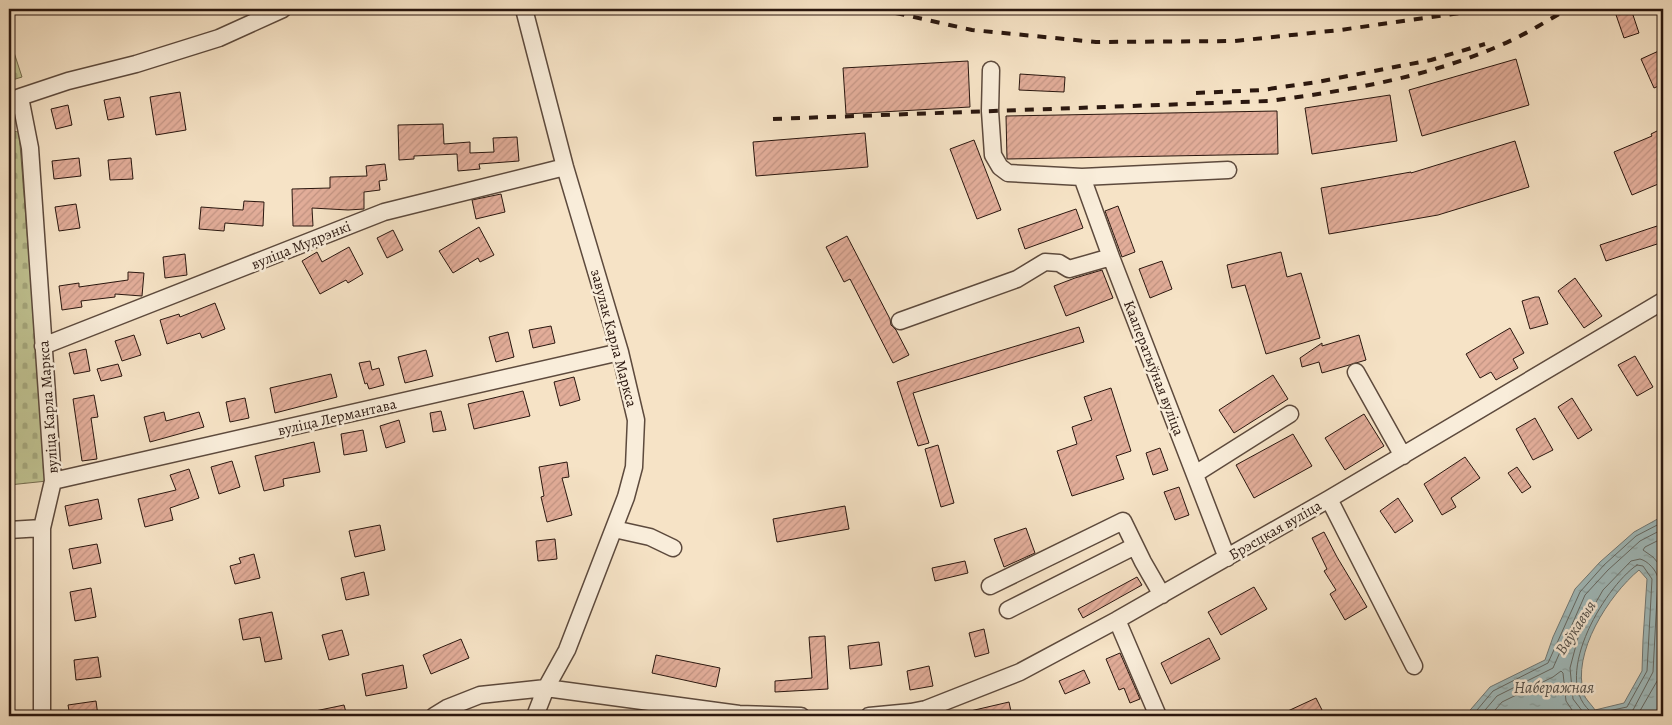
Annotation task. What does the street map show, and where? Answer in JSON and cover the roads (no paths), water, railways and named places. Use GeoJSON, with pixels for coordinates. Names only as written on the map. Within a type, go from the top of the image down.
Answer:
{"type":"FeatureCollection","features":[{"type":"Feature","properties":{"kind":"street"},"geometry":{"type":"LineString","coordinates":[[14,100],[68,81],[136,64],[218,38],[283,9]]}},
{"type":"Feature","properties":{"kind":"street","name":"завулак Карла Маркса"},"geometry":{"type":"LineString","coordinates":[[524,9],[565,166],[620,352],[636,420],[634,467],[626,497],[567,650],[546,688],[535,716]]}},
{"type":"Feature","properties":{"kind":"street"},"geometry":{"type":"LineString","coordinates":[[992,70],[990,111],[993,155],[1000,167],[1008,173],[1082,177],[1228,170]]}},
{"type":"Feature","properties":{"kind":"street","name":"вуліца Карла Маркса"},"geometry":{"type":"LineString","coordinates":[[14,100],[30,148],[53,481],[42,528],[42,716]]}},
{"type":"Feature","properties":{"kind":"street","name":"вуліца Мудрэнкі"},"geometry":{"type":"LineString","coordinates":[[43,346],[384,212],[565,166]]}},
{"type":"Feature","properties":{"kind":"street","name":"Кааператыўная вуліца"},"geometry":{"type":"LineString","coordinates":[[1082,177],[1227,558]]}},
{"type":"Feature","properties":{"kind":"street"},"geometry":{"type":"LineString","coordinates":[[900,321],[1017,279],[1045,262],[1059,262],[1069,269],[1111,257]]}},
{"type":"Feature","properties":{"kind":"street","name":"Брэсцкая вуліца"},"geometry":{"type":"LineString","coordinates":[[869,716],[911,712],[927,713],[1020,672],[1227,558],[1403,456],[1663,301]]}},
{"type":"Feature","properties":{"kind":"street","name":"вуліца Лермантава"},"geometry":{"type":"LineString","coordinates":[[53,481],[620,352]]}},
{"type":"Feature","properties":{"kind":"street"},"geometry":{"type":"LineString","coordinates":[[1356,372],[1403,456]]}},
{"type":"Feature","properties":{"kind":"street"},"geometry":{"type":"LineString","coordinates":[[1195,474],[1290,414]]}},
{"type":"Feature","properties":{"kind":"street"},"geometry":{"type":"LineString","coordinates":[[1329,499],[1414,666]]}},
{"type":"Feature","properties":{"kind":"street"},"geometry":{"type":"LineString","coordinates":[[990,586],[1123,521],[1162,595]]}},
{"type":"Feature","properties":{"kind":"street"},"geometry":{"type":"LineString","coordinates":[[9,530],[42,528]]}},
{"type":"Feature","properties":{"kind":"street"},"geometry":{"type":"LineString","coordinates":[[614,528],[650,537],[673,548]]}},
{"type":"Feature","properties":{"kind":"street"},"geometry":{"type":"LineString","coordinates":[[1008,610],[1135,546]]}},
{"type":"Feature","properties":{"kind":"street"},"geometry":{"type":"LineString","coordinates":[[1116,620],[1158,716]]}},
{"type":"Feature","properties":{"kind":"street"},"geometry":{"type":"LineString","coordinates":[[434,716],[446,708],[480,695],[546,688],[739,714],[801,716]]}},
{"type":"Feature","properties":{"kind":"water","name":"Наберажная"},"geometry":{"type":"Polygon","coordinates":[[[1663,516],[1663,716],[1465,716],[1490,687],[1545,660],[1553,637],[1575,589],[1600,562],[1634,532],[1663,516]],[[1639,570],[1627,581],[1605,609],[1588,643],[1581,678],[1585,696],[1595,710],[1624,703],[1642,671],[1647,579],[1639,570]]]}},
{"type":"Feature","properties":{"kind":"railway"},"geometry":{"type":"LineString","coordinates":[[878,9],[972,30],[1096,42],[1235,41],[1340,30],[1478,9]]}},
{"type":"Feature","properties":{"kind":"railway"},"geometry":{"type":"LineString","coordinates":[[773,119],[1269,101],[1300,97],[1393,80],[1454,63],[1512,40],[1568,9]]}},
{"type":"Feature","properties":{"kind":"railway"},"geometry":{"type":"LineString","coordinates":[[1196,93],[1262,90],[1317,82],[1431,60],[1485,44]]}},
{"type":"Feature","properties":{"kind":"water label","name":"Ваўкавыя"},"geometry":{"type":"Point","coordinates":[1575,627]}}]}
